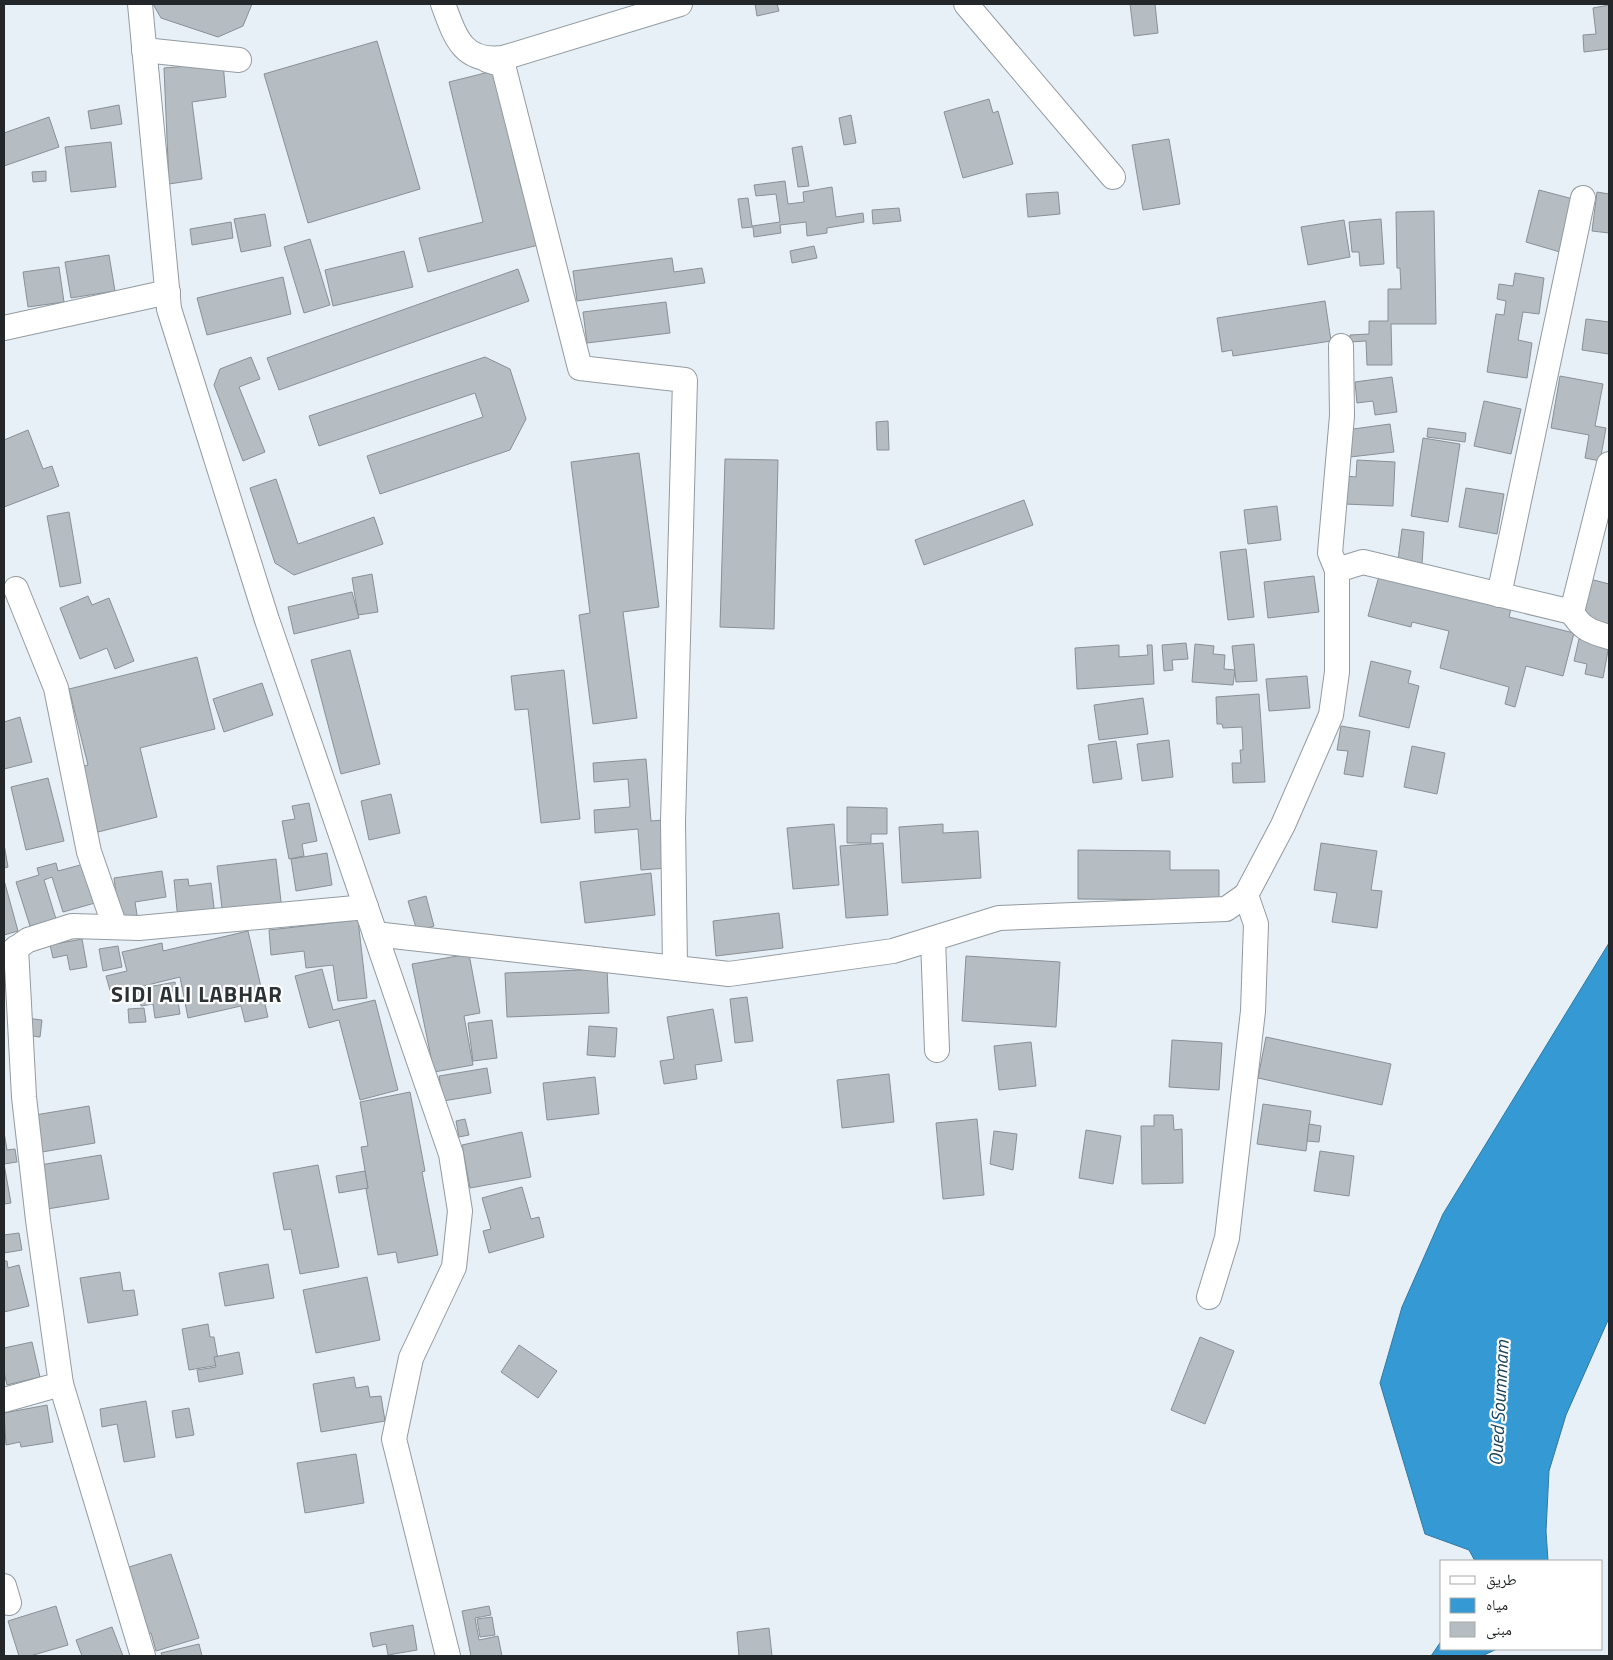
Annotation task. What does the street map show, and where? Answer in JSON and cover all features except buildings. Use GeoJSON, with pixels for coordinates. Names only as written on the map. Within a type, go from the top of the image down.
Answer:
{"type":"FeatureCollection","features":[{"type":"Feature","properties":{"kind":"street"},"geometry":{"type":"LineString","coordinates":[[140,4],[170,309],[267,620],[451,1154],[460,1211],[454,1267],[411,1358],[394,1439],[448,1656]]}},
{"type":"Feature","properties":{"kind":"street"},"geometry":{"type":"LineString","coordinates":[[443,4],[459,43],[487,60],[503,65],[580,368],[685,380],[673,822],[675,966]]}},
{"type":"Feature","properties":{"kind":"street"},"geometry":{"type":"LineString","coordinates":[[487,60],[503,58],[680,4]]}},
{"type":"Feature","properties":{"kind":"street"},"geometry":{"type":"LineString","coordinates":[[966,4],[1113,177]]}},
{"type":"Feature","properties":{"kind":"street"},"geometry":{"type":"LineString","coordinates":[[144,50],[239,60]]}},
{"type":"Feature","properties":{"kind":"street"},"geometry":{"type":"LineString","coordinates":[[1499,595],[1584,198]]}},
{"type":"Feature","properties":{"kind":"street"},"geometry":{"type":"LineString","coordinates":[[4,328],[168,292]]}},
{"type":"Feature","properties":{"kind":"street"},"geometry":{"type":"LineString","coordinates":[[1226,909],[1246,895],[1283,825],[1331,715],[1337,672],[1337,570],[1330,553],[1342,416],[1341,346]]}},
{"type":"Feature","properties":{"kind":"street"},"geometry":{"type":"LineString","coordinates":[[1609,464],[1572,612],[1578,623],[1588,631],[1609,637]]}},
{"type":"Feature","properties":{"kind":"street"},"geometry":{"type":"LineString","coordinates":[[1337,570],[1363,562],[1572,612]]}},
{"type":"Feature","properties":{"kind":"street"},"geometry":{"type":"LineString","coordinates":[[16,589],[56,688],[89,852],[115,927]]}},
{"type":"Feature","properties":{"kind":"street"},"geometry":{"type":"LineString","coordinates":[[1209,1297],[1227,1238],[1253,1011],[1256,924],[1246,895]]}},
{"type":"Feature","properties":{"kind":"street"},"geometry":{"type":"LineString","coordinates":[[143,1656],[62,1384],[38,1220],[10,957],[28,940],[72,926],[156,926],[366,907]]}},
{"type":"Feature","properties":{"kind":"street"},"geometry":{"type":"LineString","coordinates":[[375,934],[675,966],[729,974],[893,951],[999,918],[1226,909],[1256,924]]}},
{"type":"Feature","properties":{"kind":"street"},"geometry":{"type":"LineString","coordinates":[[933,938],[937,1050]]}},
{"type":"Feature","properties":{"kind":"street"},"geometry":{"type":"LineString","coordinates":[[4,1400],[62,1384]]}},
{"type":"Feature","properties":{"kind":"water","name":"Oued Soummam"},"geometry":{"type":"Polygon","coordinates":[[[1609,943],[1609,1318],[1566,1415],[1549,1471],[1546,1531],[1548,1560],[1474,1560],[1469,1550],[1425,1534],[1380,1383],[1402,1307],[1443,1214],[1609,943]]]}},
{"type":"Feature","properties":{"kind":"water"},"geometry":{"type":"Polygon","coordinates":[[[1440,1643],[1440,1650],[1495,1650],[1482,1656],[1431,1656],[1440,1643]]]}},
{"type":"Feature","properties":{"kind":"district","name":"SIDI ALI LABHAR"},"geometry":{"type":"Point","coordinates":[197,994]}}]}
